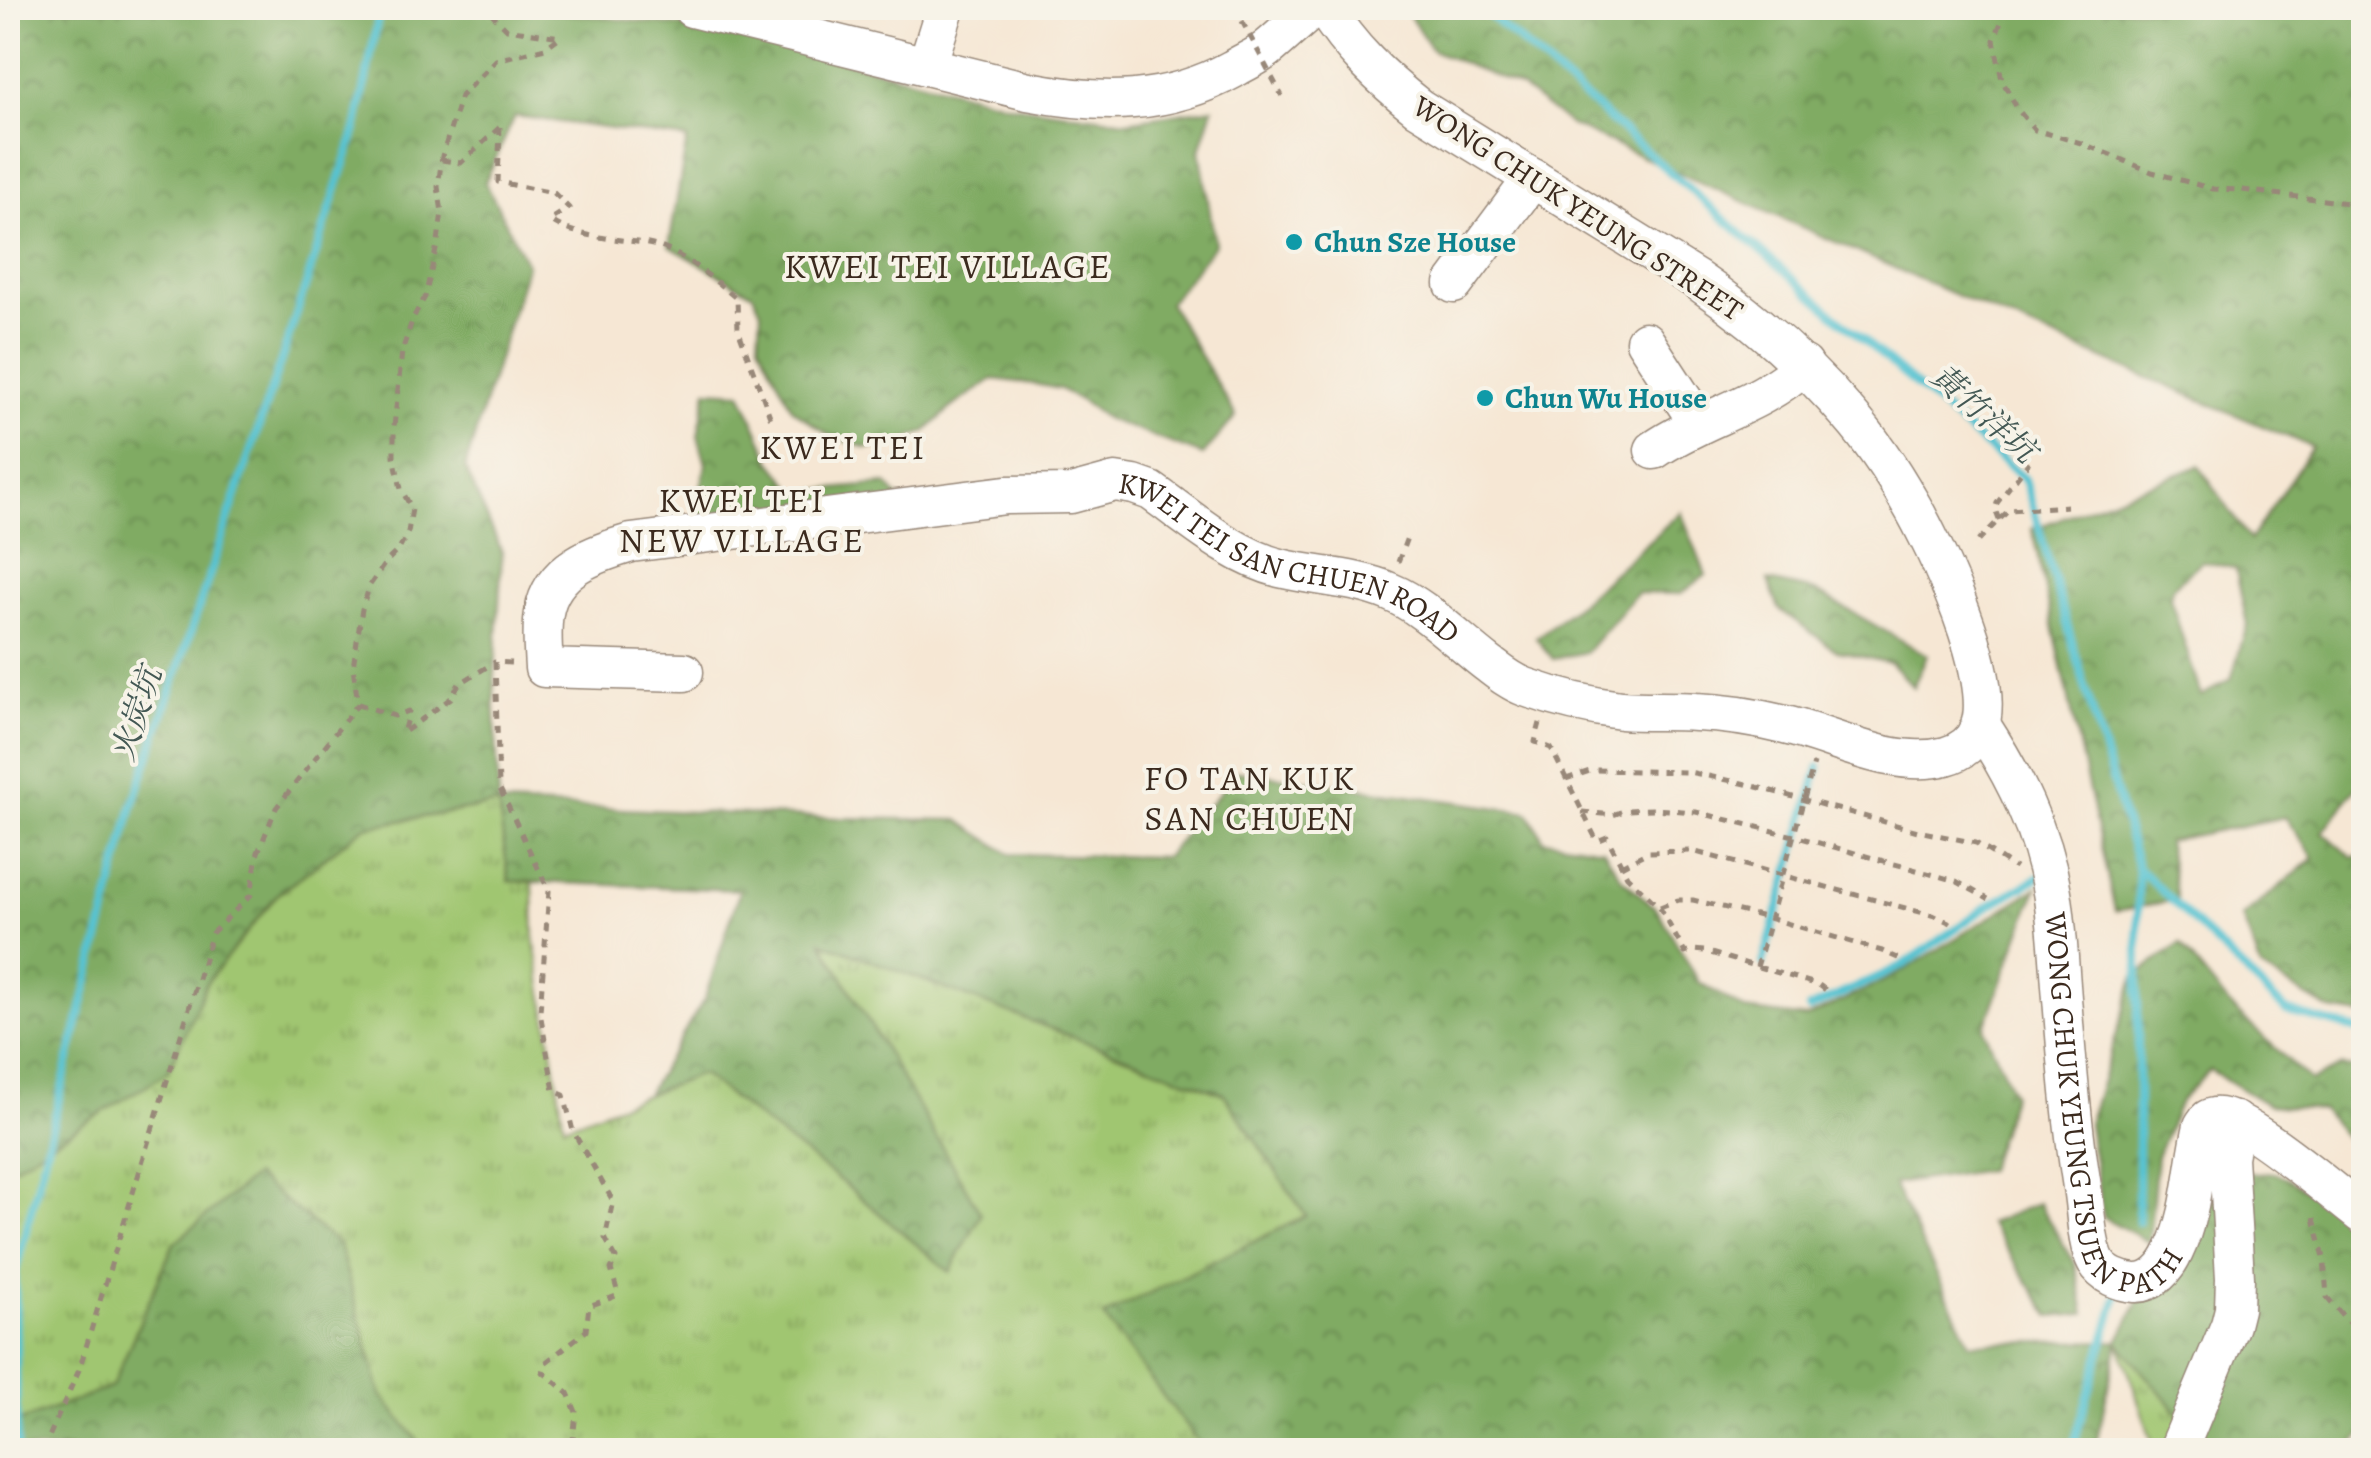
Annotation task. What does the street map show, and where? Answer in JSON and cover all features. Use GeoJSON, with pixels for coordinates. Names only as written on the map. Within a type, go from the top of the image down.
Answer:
{"type":"FeatureCollection","features":[{"type":"Feature","properties":{"kind":"street"},"geometry":{"type":"LineString","coordinates":[[692,8],[1073,100],[1118,101],[1163,96],[1207,83],[1264,51],[1314,8]]}},
{"type":"Feature","properties":{"kind":"street"},"geometry":{"type":"LineString","coordinates":[[928,66],[945,8]]}},
{"type":"Feature","properties":{"kind":"street","name":"WONG CHUK YEUNG STREET"},"geometry":{"type":"LineString","coordinates":[[1325,8],[1359,54],[1419,108],[1698,280],[1740,310],[1780,342],[1852,418],[1883,460],[1933,545],[1952,590],[1982,684],[1981,725]]}},
{"type":"Feature","properties":{"kind":"street"},"geometry":{"type":"LineString","coordinates":[[1454,284],[1532,178]]}},
{"type":"Feature","properties":{"kind":"street"},"geometry":{"type":"LineString","coordinates":[[1644,341],[1699,424]]}},
{"type":"Feature","properties":{"kind":"street"},"geometry":{"type":"LineString","coordinates":[[1654,450],[1678,434],[1774,390],[1804,366]]}},
{"type":"Feature","properties":{"kind":"street","name":"KWEI TEI SAN CHUEN ROAD"},"geometry":{"type":"LineString","coordinates":[[544,663],[544,608],[562,577],[594,554],[631,543],[988,497],[1071,494],[1115,482],[1151,491],[1246,555],[1278,568],[1389,591],[1521,686],[1560,698],[1620,710],[1730,714],[1890,756],[1930,760],[1952,755],[1970,743],[1981,725]]}},
{"type":"Feature","properties":{"kind":"street"},"geometry":{"type":"LineString","coordinates":[[544,663],[544,668],[684,672]]}},
{"type":"Feature","properties":{"kind":"street","name":"WONG CHUK YEUNG TSUEN PATH"},"geometry":{"type":"LineString","coordinates":[[1981,725],[2025,802],[2052,888],[2080,1173],[2092,1250],[2103,1272],[2138,1283],[2154,1277],[2167,1265],[2185,1221],[2203,1126],[2212,1117],[2236,1122]]}},
{"type":"Feature","properties":{"kind":"street"},"geometry":{"type":"LineString","coordinates":[[2178,1450],[2234,1309],[2228,1157],[2236,1122],[2266,1140],[2364,1216]]}},
{"type":"Feature","properties":{"kind":"path"},"geometry":{"type":"LineString","coordinates":[[43,1450],[79,1370],[212,933],[252,895],[256,856],[276,808],[358,704],[353,667],[362,610],[370,585],[408,532],[412,510],[401,489],[394,456],[394,426],[402,351],[424,297],[434,259],[442,212],[438,187],[442,160],[462,96],[486,70],[496,60],[545,48],[560,37],[507,29],[486,8]]}},
{"type":"Feature","properties":{"kind":"path"},"geometry":{"type":"LineString","coordinates":[[2000,8],[2002,20],[1994,40],[2002,80],[2018,110],[2035,130],[2213,190],[2364,205]]}},
{"type":"Feature","properties":{"kind":"path"},"geometry":{"type":"LineString","coordinates":[[1242,21],[1282,96]]}},
{"type":"Feature","properties":{"kind":"path"},"geometry":{"type":"LineString","coordinates":[[442,160],[461,163],[500,127],[498,182],[554,194],[569,208],[550,220],[564,230],[662,247],[707,274],[737,299],[738,329],[771,419]]}},
{"type":"Feature","properties":{"kind":"path"},"geometry":{"type":"LineString","coordinates":[[1999,520],[1997,504],[2029,462]]}},
{"type":"Feature","properties":{"kind":"path"},"geometry":{"type":"LineString","coordinates":[[1978,541],[2010,510],[2067,506]]}},
{"type":"Feature","properties":{"kind":"path"},"geometry":{"type":"LineString","coordinates":[[1394,571],[1408,532]]}},
{"type":"Feature","properties":{"kind":"path"},"geometry":{"type":"LineString","coordinates":[[358,704],[395,716],[409,711],[403,733],[451,698],[459,684],[495,662],[544,663]]}},
{"type":"Feature","properties":{"kind":"path"},"geometry":{"type":"LineString","coordinates":[[495,662],[499,787],[548,891],[540,1012],[554,1091],[564,1096],[573,1131],[613,1201],[605,1238],[616,1258],[611,1269],[616,1296],[589,1306],[586,1331],[545,1364],[543,1372],[568,1393],[576,1412],[572,1450]]}},
{"type":"Feature","properties":{"kind":"path"},"geometry":{"type":"LineString","coordinates":[[1542,716],[1535,742],[1551,748],[1597,842],[1608,838],[1627,876],[1660,908],[1685,953],[1704,951],[1818,985],[1831,994]]}},
{"type":"Feature","properties":{"kind":"path"},"geometry":{"type":"LineString","coordinates":[[1758,967],[1816,758]]}},
{"type":"Feature","properties":{"kind":"path"},"geometry":{"type":"LineString","coordinates":[[1566,778],[1593,770],[1689,772],[1976,843],[2020,873]]}},
{"type":"Feature","properties":{"kind":"path"},"geometry":{"type":"LineString","coordinates":[[1582,812],[1696,812],[1956,881],[1988,898]]}},
{"type":"Feature","properties":{"kind":"path"},"geometry":{"type":"LineString","coordinates":[[1621,866],[1648,852],[1692,851],[1951,923]]}},
{"type":"Feature","properties":{"kind":"path"},"geometry":{"type":"LineString","coordinates":[[1660,908],[1678,900],[1693,900],[1772,919],[1902,960]]}},
{"type":"Feature","properties":{"kind":"path"},"geometry":{"type":"LineString","coordinates":[[2317,1180],[2313,1206],[2328,1297],[2364,1340]]}},
{"type":"Feature","properties":{"kind":"path"},"geometry":{"type":"LineString","coordinates":[[2364,1417],[2360,1423],[2364,1428]]}},
{"type":"Feature","properties":{"kind":"green space"},"geometry":{"type":"Polygon","coordinates":[[[8,8],[522,8],[689,27],[832,58],[1010,105],[1127,121],[1213,108],[1200,150],[1215,244],[1169,303],[1236,416],[1203,455],[1106,419],[1060,389],[993,379],[952,407],[925,432],[896,444],[865,448],[829,435],[793,410],[759,343],[761,311],[753,294],[669,246],[687,139],[515,116],[485,182],[527,264],[465,468],[502,552],[494,690],[499,804],[958,820],[1010,854],[1165,857],[1238,771],[1528,812],[1544,840],[1603,849],[1622,879],[1657,909],[1699,982],[1745,1010],[1806,1018],[1898,974],[2037,888],[1984,1029],[2013,1093],[1988,1170],[1893,1184],[1970,1343],[2118,1341],[2203,1176],[2275,1172],[2363,1224],[2363,1434],[2347,1450],[2200,1450],[2188,1425],[2118,1342],[2097,1439],[2081,1450],[1204,1450],[1103,1316],[1306,1216],[1224,1094],[822,942],[981,1214],[950,1272],[843,1183],[701,1074],[646,1095],[705,998],[740,890],[509,881],[498,804],[364,827],[276,896],[207,982],[168,1072],[8,1170],[8,8]]]}},
{"type":"Feature","properties":{"kind":"green space"},"geometry":{"type":"Polygon","coordinates":[[[1404,8],[2363,8],[2364,777],[2323,832],[2353,858],[2363,856],[2363,1015],[2330,1010],[2261,969],[2242,917],[2314,858],[2285,817],[2167,841],[2177,900],[2115,911],[2032,529],[2199,466],[2250,540],[2312,447],[2044,334],[1570,125],[1522,88],[1432,50],[1404,8]],[[2202,561],[2172,588],[2170,598],[2201,696],[2231,679],[2247,625],[2236,569],[2202,561]]]}},
{"type":"Feature","properties":{"kind":"green space"},"geometry":{"type":"Polygon","coordinates":[[[707,390],[741,392],[771,460],[796,492],[887,484],[918,523],[876,532],[772,513],[699,524],[697,507],[706,464],[698,436],[707,390]]]}},
{"type":"Feature","properties":{"kind":"green space"},"geometry":{"type":"Polygon","coordinates":[[[1681,512],[1706,575],[1681,594],[1637,593],[1586,652],[1553,659],[1536,638],[1681,512]]]}},
{"type":"Feature","properties":{"kind":"green space"},"geometry":{"type":"Polygon","coordinates":[[[1768,581],[1815,591],[1927,655],[1913,687],[1890,663],[1837,651],[1779,609],[1768,581]]]}},
{"type":"Feature","properties":{"kind":"green space"},"geometry":{"type":"Polygon","coordinates":[[[499,804],[509,881],[533,882],[534,936],[564,1126],[701,1074],[843,1183],[950,1272],[981,1214],[820,941],[1224,1094],[1306,1216],[1103,1316],[1204,1450],[425,1450],[381,1396],[339,1245],[174,1243],[112,1387],[8,1426],[8,1170],[167,1072],[207,982],[276,896],[364,827],[499,804]]]}},
{"type":"Feature","properties":{"kind":"green space"},"geometry":{"type":"Polygon","coordinates":[[[2180,944],[2232,1008],[2311,1081],[2342,1066],[2363,1070],[2363,1170],[2357,1151],[2322,1110],[2268,1105],[2210,1070],[2180,1101],[2157,1157],[2149,1242],[2103,1217],[2088,1124],[2135,976],[2180,944]]]}},
{"type":"Feature","properties":{"kind":"green space"},"geometry":{"type":"Polygon","coordinates":[[[254,1176],[339,1245],[381,1395],[425,1450],[8,1450],[8,1426],[112,1387],[174,1243],[254,1176]]]}},
{"type":"Feature","properties":{"kind":"green space"},"geometry":{"type":"Polygon","coordinates":[[[2038,1203],[2075,1263],[2085,1314],[2051,1317],[1989,1223],[2038,1203]]]}},
{"type":"Feature","properties":{"kind":"green space"},"geometry":{"type":"Polygon","coordinates":[[[2118,1341],[2188,1425],[2200,1450],[2155,1450],[2118,1341]]]}},
{"type":"Feature","properties":{"kind":"waterway","name":"火炭坑"},"geometry":{"type":"LineString","coordinates":[[17,1450],[15,1274],[133,805],[357,126],[380,8]]}},
{"type":"Feature","properties":{"kind":"waterway","name":"黃竹洋坑"},"geometry":{"type":"LineString","coordinates":[[1481,8],[2025,480],[2138,868],[2286,1011],[2364,1032]]}},
{"type":"Feature","properties":{"kind":"waterway"},"geometry":{"type":"LineString","coordinates":[[1763,963],[1819,767]]}},
{"type":"Feature","properties":{"kind":"waterway"},"geometry":{"type":"LineString","coordinates":[[2138,868],[2138,1222]]}},
{"type":"Feature","properties":{"kind":"waterway"},"geometry":{"type":"LineString","coordinates":[[1809,1009],[1902,966],[1985,908],[2039,877]]}},
{"type":"Feature","properties":{"kind":"waterway"},"geometry":{"type":"LineString","coordinates":[[2072,1450],[2118,1292]]}},
{"type":"Feature","properties":{"kind":"place","name":"Chun Sze House"},"geometry":{"type":"Point","coordinates":[1294,242]}},
{"type":"Feature","properties":{"kind":"place","name":"Chun Wu House"},"geometry":{"type":"Point","coordinates":[1485,398]}},
{"type":"Feature","properties":{"kind":"district","name":"KWEI TEI VILLAGE"},"geometry":{"type":"Point","coordinates":[948,266]}},
{"type":"Feature","properties":{"kind":"district","name":"KWEI TEI"},"geometry":{"type":"Point","coordinates":[843,447]}},
{"type":"Feature","properties":{"kind":"district","name":"KWEI TEI NEW VILLAGE"},"geometry":{"type":"Point","coordinates":[742,520]}},
{"type":"Feature","properties":{"kind":"district","name":"FO TAN KUK SAN CHUEN"},"geometry":{"type":"Point","coordinates":[1250,798]}}]}
